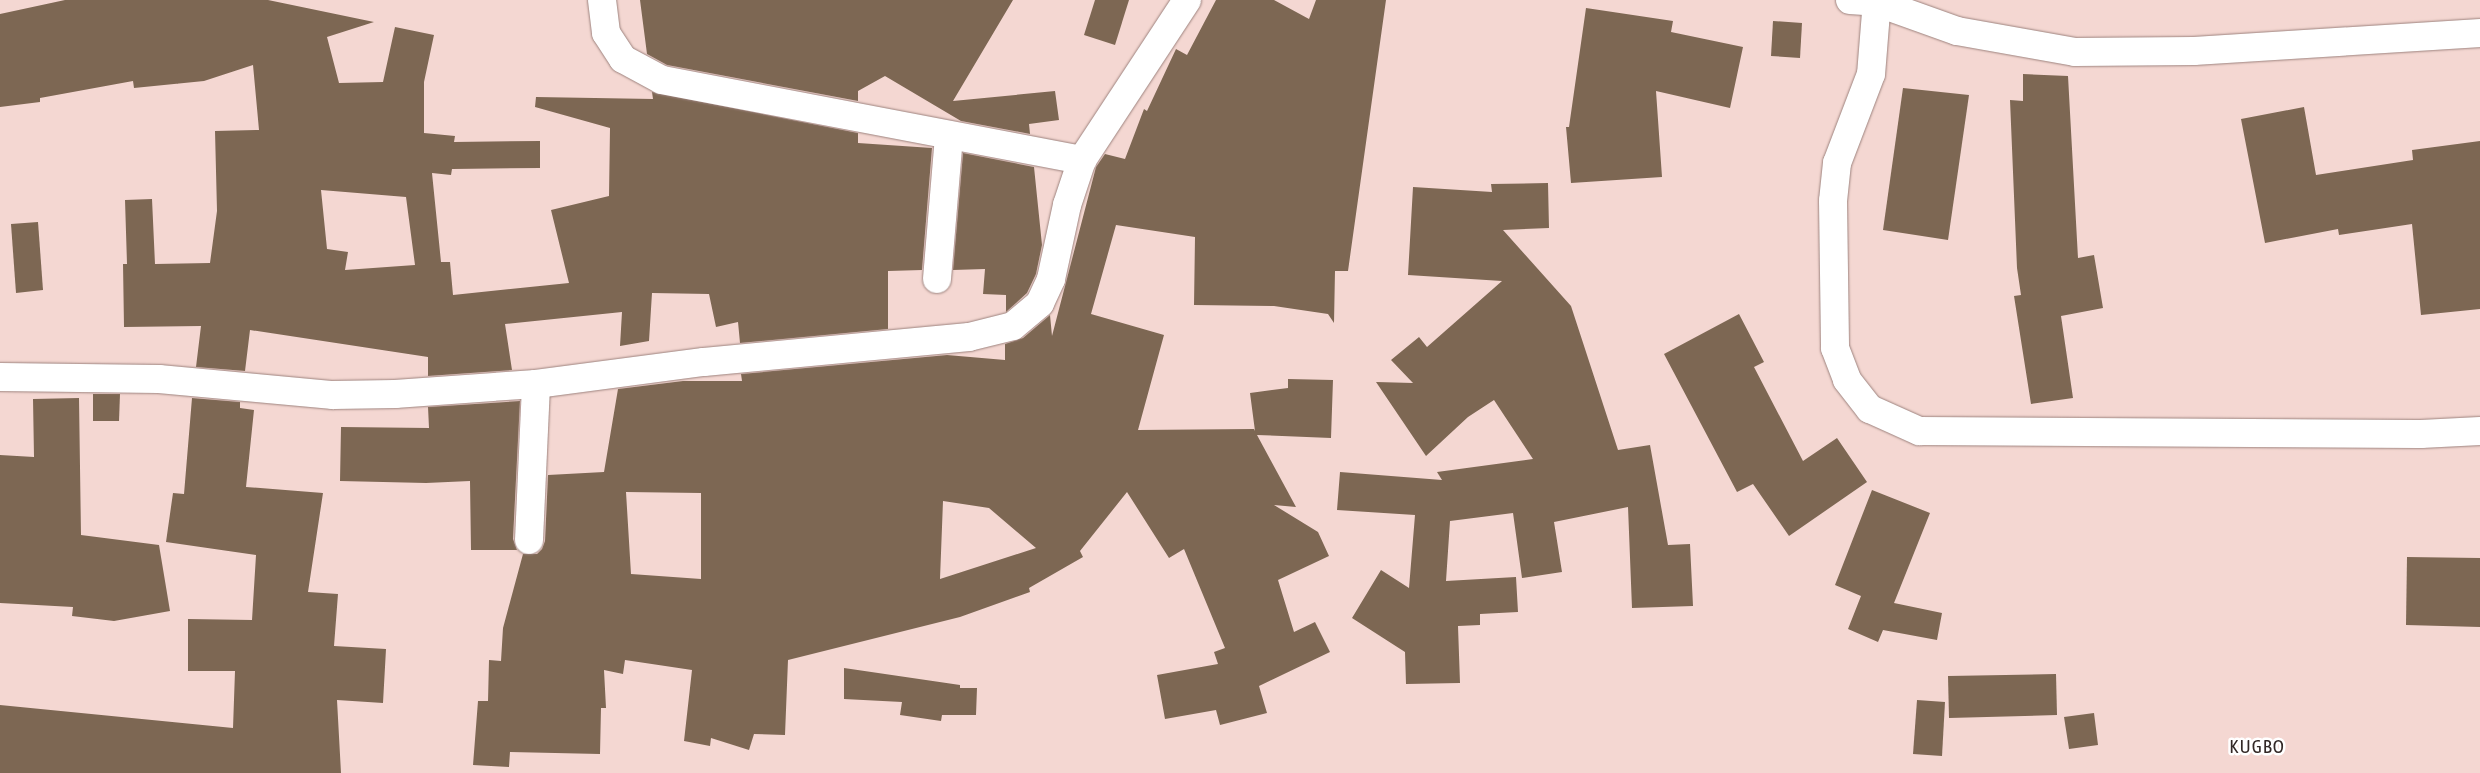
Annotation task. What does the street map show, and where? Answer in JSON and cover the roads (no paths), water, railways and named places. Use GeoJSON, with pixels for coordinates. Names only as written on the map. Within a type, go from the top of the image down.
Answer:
{"type":"FeatureCollection","features":[{"type":"Feature","properties":{"kind":"street"},"geometry":{"type":"LineString","coordinates":[[602,0],[606,33],[623,59],[662,80],[1082,160]]}},
{"type":"Feature","properties":{"kind":"street"},"geometry":{"type":"LineString","coordinates":[[0,377],[159,378],[334,394],[395,394],[536,384],[704,362],[969,337],[1013,326],[1040,303],[1051,279],[1067,205],[1082,160],[1187,0]]}},
{"type":"Feature","properties":{"kind":"street"},"geometry":{"type":"LineString","coordinates":[[2480,33],[2194,51],[2075,52],[1957,31],[1868,1],[1872,74],[1837,163],[1833,201],[1835,348],[1847,380],[1870,409],[1919,430],[2421,434],[2480,431]]}},
{"type":"Feature","properties":{"kind":"street"},"geometry":{"type":"LineString","coordinates":[[937,279],[950,135]]}},
{"type":"Feature","properties":{"kind":"street"},"geometry":{"type":"LineString","coordinates":[[529,540],[536,384]]}},
{"type":"Feature","properties":{"kind":"district","name":"KUGBO"},"geometry":{"type":"Point","coordinates":[2257,747]}}]}
